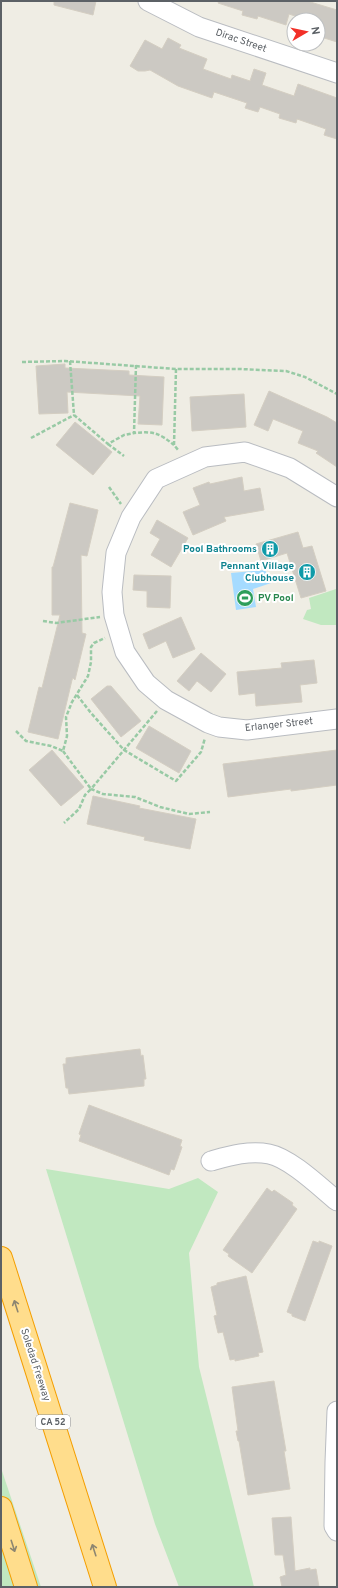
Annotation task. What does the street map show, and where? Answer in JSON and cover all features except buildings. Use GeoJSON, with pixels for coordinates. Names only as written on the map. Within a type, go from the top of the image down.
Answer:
{"type":"FeatureCollection","features":[{"type":"Feature","properties":{"kind":"highway","name":"Soledad Freeway"},"geometry":{"type":"LineString","coordinates":[[1,1258],[105,1587]]}},
{"type":"Feature","properties":{"kind":"highway"},"geometry":{"type":"LineString","coordinates":[[1,1508],[26,1587]]}},
{"type":"Feature","properties":{"kind":"street","name":"Dirac Street"},"geometry":{"type":"LineString","coordinates":[[148,1],[199,27],[337,73]]}},
{"type":"Feature","properties":{"kind":"street","name":"Erlanger Street"},"geometry":{"type":"LineString","coordinates":[[337,496],[290,468],[245,452],[205,457],[156,480],[131,517],[116,553],[112,592],[114,615],[125,652],[146,683],[166,700],[208,723],[219,727],[247,730],[337,719]]}},
{"type":"Feature","properties":{"kind":"street"},"geometry":{"type":"LineString","coordinates":[[211,1161],[240,1153],[268,1153],[283,1158],[337,1201]]}},
{"type":"Feature","properties":{"kind":"street"},"geometry":{"type":"LineString","coordinates":[[336,1528],[335,1462],[337,1411]]}},
{"type":"Feature","properties":{"kind":"path"},"geometry":{"type":"LineString","coordinates":[[70,361],[74,415],[124,456]]}},
{"type":"Feature","properties":{"kind":"path"},"geometry":{"type":"LineString","coordinates":[[22,362],[70,361],[176,369],[239,368],[286,371],[305,377],[337,394]]}},
{"type":"Feature","properties":{"kind":"path"},"geometry":{"type":"LineString","coordinates":[[134,433],[136,366]]}},
{"type":"Feature","properties":{"kind":"path"},"geometry":{"type":"LineString","coordinates":[[174,445],[176,369]]}},
{"type":"Feature","properties":{"kind":"path"},"geometry":{"type":"LineString","coordinates":[[31,438],[74,415]]}},
{"type":"Feature","properties":{"kind":"path"},"geometry":{"type":"LineString","coordinates":[[108,444],[124,435],[134,433],[148,432],[159,434],[174,445],[188,465]]}},
{"type":"Feature","properties":{"kind":"path"},"geometry":{"type":"LineString","coordinates":[[42,621],[56,624],[114,615]]}},
{"type":"Feature","properties":{"kind":"path"},"geometry":{"type":"LineString","coordinates":[[63,751],[67,736],[66,717],[72,702],[88,676],[91,662],[91,647],[98,641],[119,634]]}},
{"type":"Feature","properties":{"kind":"path"},"geometry":{"type":"LineString","coordinates":[[77,694],[91,713],[124,750],[176,781],[201,752],[208,723]]}},
{"type":"Feature","properties":{"kind":"path"},"geometry":{"type":"LineString","coordinates":[[64,823],[79,809],[85,795],[166,700]]}},
{"type":"Feature","properties":{"kind":"path"},"geometry":{"type":"LineString","coordinates":[[16,731],[26,741],[51,746],[63,751],[91,789],[103,794],[135,797],[160,807],[189,814],[210,812]]}},
{"type":"Feature","properties":{"kind":"green space"},"geometry":{"type":"Polygon","coordinates":[[[336,589],[336,625],[321,625],[303,619],[307,610],[311,609],[309,598],[336,589]]]}},
{"type":"Feature","properties":{"kind":"green space"},"geometry":{"type":"Polygon","coordinates":[[[46,1169],[169,1189],[198,1178],[218,1192],[189,1253],[199,1367],[254,1587],[179,1587],[155,1524],[46,1169]]]}},
{"type":"Feature","properties":{"kind":"green space"},"geometry":{"type":"Polygon","coordinates":[[[1,1468],[41,1587],[1,1587],[1,1468]]]}},
{"type":"Feature","properties":{"kind":"water","name":"PV Pool"},"geometry":{"type":"Polygon","coordinates":[[[265,570],[271,583],[253,589],[256,607],[236,610],[231,573],[265,570]]]}},
{"type":"Feature","properties":{"kind":"place","name":"Pool Bathrooms"},"geometry":{"type":"Point","coordinates":[270,549]}},
{"type":"Feature","properties":{"kind":"place","name":"Pennant Village Clubhouse"},"geometry":{"type":"Point","coordinates":[307,572]}},
{"type":"Feature","properties":{"kind":"place","name":"PV Pool"},"geometry":{"type":"Point","coordinates":[245,598]}}]}
